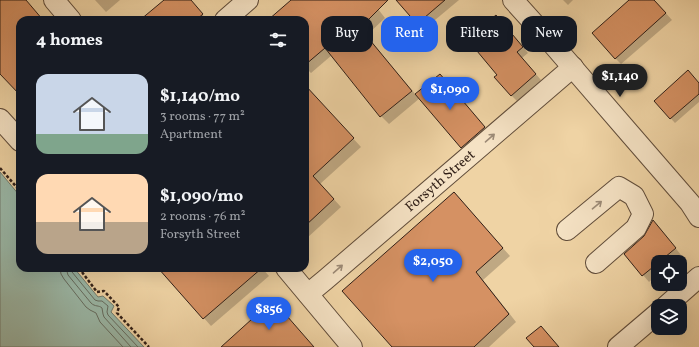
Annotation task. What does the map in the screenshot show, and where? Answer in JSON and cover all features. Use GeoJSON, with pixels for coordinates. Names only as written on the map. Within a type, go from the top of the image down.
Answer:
{"type":"FeatureCollection","features":[{"type":"Feature","properties":{"kind":"street"},"geometry":{"type":"LineString","coordinates":[[54,0],[68,16]]}},
{"type":"Feature","properties":{"kind":"street"},"geometry":{"type":"LineString","coordinates":[[230,16],[248,0]]}},
{"type":"Feature","properties":{"kind":"street"},"geometry":{"type":"LineString","coordinates":[[513,0],[696,208]]}},
{"type":"Feature","properties":{"kind":"street","name":"Forsyth Street"},"geometry":{"type":"LineString","coordinates":[[308,294],[573,67]]}},
{"type":"Feature","properties":{"kind":"street"},"geometry":{"type":"LineString","coordinates":[[0,119],[16,137]]}},
{"type":"Feature","properties":{"kind":"street"},"geometry":{"type":"LineString","coordinates":[[567,230],[619,187],[634,196],[643,214],[636,228],[596,263]]}},
{"type":"Feature","properties":{"kind":"street"},"geometry":{"type":"LineString","coordinates":[[289,272],[352,347]]}},
{"type":"Feature","properties":{"kind":"street"},"geometry":{"type":"LineString","coordinates":[[674,299],[699,277]]}},
{"type":"Feature","properties":{"kind":"street"},"geometry":{"type":"LineString","coordinates":[[618,347],[651,318]]}},
{"type":"Feature","properties":{"kind":"path"},"geometry":{"type":"LineString","coordinates":[[0,168],[16,186]]}},
{"type":"Feature","properties":{"kind":"path"},"geometry":{"type":"LineString","coordinates":[[82,272],[97,292],[104,291],[119,307],[117,313],[149,347]]}},
{"type":"Feature","properties":{"kind":"water"},"geometry":{"type":"Polygon","coordinates":[[[0,172],[16,191],[16,272],[77,272],[98,297],[103,296],[114,306],[111,312],[144,347],[0,347],[0,172]]]}},
{"type":"Feature","properties":{"kind":"building"},"geometry":{"type":"Polygon","coordinates":[[[0,0],[26,0],[40,16],[16,16],[16,91],[0,74],[0,0]]]}},
{"type":"Feature","properties":{"kind":"building"},"geometry":{"type":"Polygon","coordinates":[[[164,0],[191,0],[203,14],[201,16],[145,16],[164,0]]]}},
{"type":"Feature","properties":{"kind":"building"},"geometry":{"type":"Polygon","coordinates":[[[291,0],[388,0],[372,16],[321,16],[321,51],[309,62],[309,16],[273,16],[291,0]]]}},
{"type":"Feature","properties":{"kind":"building"},"geometry":{"type":"Polygon","coordinates":[[[396,0],[445,0],[426,16],[410,16],[396,0]]]}},
{"type":"Feature","properties":{"kind":"building"},"geometry":{"type":"Polygon","coordinates":[[[629,0],[654,0],[666,13],[615,59],[592,33],[629,0]]]}},
{"type":"Feature","properties":{"kind":"building"},"geometry":{"type":"Polygon","coordinates":[[[513,35],[521,45],[521,49],[517,52],[536,74],[511,96],[494,77],[497,75],[478,52],[513,52],[513,35]]]}},
{"type":"Feature","properties":{"kind":"building"},"geometry":{"type":"Polygon","coordinates":[[[373,44],[412,91],[380,117],[328,52],[373,52],[373,44]]]}},
{"type":"Feature","properties":{"kind":"building"},"geometry":{"type":"Polygon","coordinates":[[[688,70],[699,83],[699,94],[670,119],[654,101],[688,70]]]}},
{"type":"Feature","properties":{"kind":"building"},"geometry":{"type":"Polygon","coordinates":[[[440,74],[485,127],[461,148],[415,94],[440,74]]]}},
{"type":"Feature","properties":{"kind":"building"},"geometry":{"type":"Polygon","coordinates":[[[309,89],[354,138],[313,176],[334,199],[309,222],[309,89]]]}},
{"type":"Feature","properties":{"kind":"building"},"geometry":{"type":"Polygon","coordinates":[[[454,192],[503,248],[476,272],[509,314],[474,347],[392,347],[342,291],[454,192]]]}},
{"type":"Feature","properties":{"kind":"building"},"geometry":{"type":"Polygon","coordinates":[[[653,220],[676,248],[668,255],[651,255],[651,269],[642,276],[624,254],[644,236],[653,220]]]}},
{"type":"Feature","properties":{"kind":"building"},"geometry":{"type":"Polygon","coordinates":[[[162,272],[257,272],[203,319],[162,272]]]}},
{"type":"Feature","properties":{"kind":"building"},"geometry":{"type":"Polygon","coordinates":[[[273,300],[314,347],[221,347],[273,300]]]}},
{"type":"Feature","properties":{"kind":"building"},"geometry":{"type":"Polygon","coordinates":[[[541,326],[559,347],[534,347],[526,338],[541,326]]]}}]}
